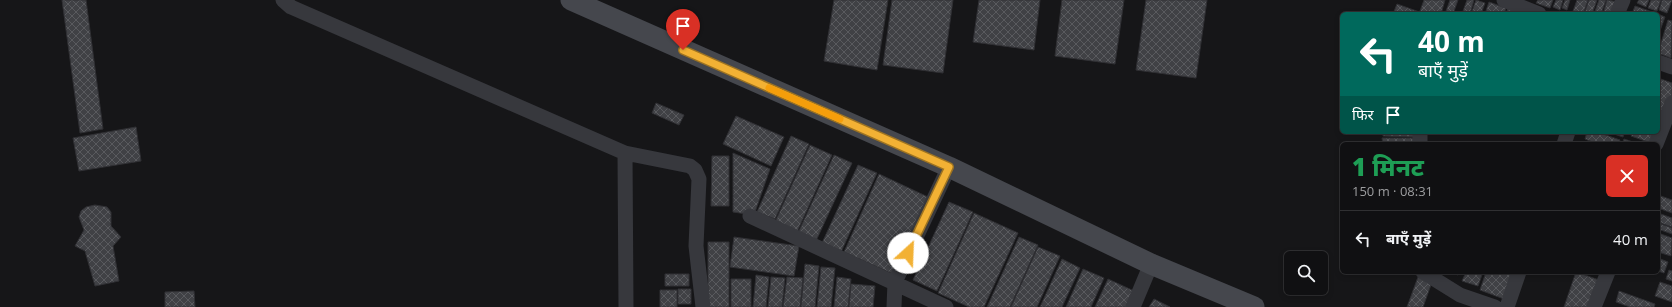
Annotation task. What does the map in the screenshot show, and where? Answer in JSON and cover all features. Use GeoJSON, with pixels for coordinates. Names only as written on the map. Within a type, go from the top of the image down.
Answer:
{"type":"FeatureCollection","features":[{"type":"Feature","properties":{"kind":"street"},"geometry":{"type":"LineString","coordinates":[[283,0],[291,7],[625,153],[690,166],[696,170],[699,178],[696,246],[703,307]]}},
{"type":"Feature","properties":{"kind":"street"},"geometry":{"type":"LineString","coordinates":[[571,0],[949,167],[1151,264],[1254,307]]}},
{"type":"Feature","properties":{"kind":"street"},"geometry":{"type":"LineString","coordinates":[[1504,0],[1534,12]]}},
{"type":"Feature","properties":{"kind":"street"},"geometry":{"type":"LineString","coordinates":[[1618,12],[1622,0]]}},
{"type":"Feature","properties":{"kind":"street"},"geometry":{"type":"LineString","coordinates":[[1660,63],[1672,67]]}},
{"type":"Feature","properties":{"kind":"street"},"geometry":{"type":"LineString","coordinates":[[1660,134],[1672,103]]}},
{"type":"Feature","properties":{"kind":"street"},"geometry":{"type":"LineString","coordinates":[[625,153],[626,307]]}},
{"type":"Feature","properties":{"kind":"street"},"geometry":{"type":"LineString","coordinates":[[894,307],[895,282],[949,167]]}},
{"type":"Feature","properties":{"kind":"street"},"geometry":{"type":"LineString","coordinates":[[750,216],[946,307]]}},
{"type":"Feature","properties":{"kind":"street"},"geometry":{"type":"LineString","coordinates":[[1133,307],[1151,264]]}},
{"type":"Feature","properties":{"kind":"street"},"geometry":{"type":"LineString","coordinates":[[1426,274],[1460,295],[1495,307]]}},
{"type":"Feature","properties":{"kind":"street"},"geometry":{"type":"LineString","coordinates":[[1507,307],[1518,274]]}},
{"type":"Feature","properties":{"kind":"street"},"geometry":{"type":"LineString","coordinates":[[1594,307],[1607,274]]}},
{"type":"Feature","properties":{"kind":"building"},"geometry":{"type":"Polygon","coordinates":[[[62,0],[86,0],[103,129],[80,133],[62,0]]]}},
{"type":"Feature","properties":{"kind":"building"},"geometry":{"type":"Polygon","coordinates":[[[834,0],[888,0],[877,70],[824,61],[834,0]]]}},
{"type":"Feature","properties":{"kind":"building"},"geometry":{"type":"Polygon","coordinates":[[[892,0],[953,0],[943,73],[883,65],[892,0]]]}},
{"type":"Feature","properties":{"kind":"building"},"geometry":{"type":"Polygon","coordinates":[[[979,0],[1040,0],[1034,50],[973,42],[979,0]]]}},
{"type":"Feature","properties":{"kind":"building"},"geometry":{"type":"Polygon","coordinates":[[[1062,0],[1124,0],[1115,64],[1055,56],[1062,0]]]}},
{"type":"Feature","properties":{"kind":"building"},"geometry":{"type":"Polygon","coordinates":[[[1146,0],[1207,0],[1196,78],[1136,70],[1146,0]]]}},
{"type":"Feature","properties":{"kind":"building"},"geometry":{"type":"Polygon","coordinates":[[[1424,0],[1445,0],[1442,12],[1420,11],[1424,0]]]}},
{"type":"Feature","properties":{"kind":"building"},"geometry":{"type":"Polygon","coordinates":[[[1450,0],[1458,0],[1454,12],[1446,12],[1450,0]]]}},
{"type":"Feature","properties":{"kind":"building"},"geometry":{"type":"Polygon","coordinates":[[[1467,0],[1474,0],[1471,12],[1463,12],[1467,0]]]}},
{"type":"Feature","properties":{"kind":"building"},"geometry":{"type":"Polygon","coordinates":[[[1476,0],[1485,3],[1482,12],[1472,12],[1476,0]]]}},
{"type":"Feature","properties":{"kind":"building"},"geometry":{"type":"Polygon","coordinates":[[[1538,0],[1553,0],[1550,8],[1536,3],[1538,0]]]}},
{"type":"Feature","properties":{"kind":"building"},"geometry":{"type":"Polygon","coordinates":[[[1556,0],[1563,0],[1560,10],[1553,7],[1556,0]]]}},
{"type":"Feature","properties":{"kind":"building"},"geometry":{"type":"Polygon","coordinates":[[[1565,0],[1570,0],[1567,10],[1562,8],[1565,0]]]}},
{"type":"Feature","properties":{"kind":"building"},"geometry":{"type":"Polygon","coordinates":[[[1577,0],[1588,0],[1584,12],[1573,12],[1577,0]]]}},
{"type":"Feature","properties":{"kind":"building"},"geometry":{"type":"Polygon","coordinates":[[[1589,0],[1597,0],[1593,12],[1585,12],[1589,0]]]}},
{"type":"Feature","properties":{"kind":"building"},"geometry":{"type":"Polygon","coordinates":[[[1599,0],[1606,0],[1602,12],[1595,12],[1599,0]]]}},
{"type":"Feature","properties":{"kind":"building"},"geometry":{"type":"Polygon","coordinates":[[[1607,0],[1619,2],[1616,12],[1604,12],[1607,0]]]}},
{"type":"Feature","properties":{"kind":"building"},"geometry":{"type":"Polygon","coordinates":[[[1639,0],[1649,0],[1646,7],[1637,3],[1639,0]]]}},
{"type":"Feature","properties":{"kind":"building"},"geometry":{"type":"Polygon","coordinates":[[[1651,0],[1661,0],[1657,11],[1648,8],[1651,0]]]}},
{"type":"Feature","properties":{"kind":"building"},"geometry":{"type":"Polygon","coordinates":[[[1662,0],[1672,0],[1667,13],[1659,10],[1662,0]]]}},
{"type":"Feature","properties":{"kind":"building"},"geometry":{"type":"Polygon","coordinates":[[[1489,2],[1506,8],[1505,12],[1486,12],[1489,2]]]}},
{"type":"Feature","properties":{"kind":"building"},"geometry":{"type":"Polygon","coordinates":[[[1397,4],[1419,12],[1394,12],[1397,4]]]}},
{"type":"Feature","properties":{"kind":"building"},"geometry":{"type":"Polygon","coordinates":[[[1635,6],[1652,12],[1633,12],[1635,6]]]}},
{"type":"Feature","properties":{"kind":"building"},"geometry":{"type":"Polygon","coordinates":[[[1508,8],[1518,12],[1507,12],[1508,8]]]}},
{"type":"Feature","properties":{"kind":"building"},"geometry":{"type":"Polygon","coordinates":[[[1660,15],[1665,17],[1660,31],[1660,15]]]}},
{"type":"Feature","properties":{"kind":"building"},"geometry":{"type":"Polygon","coordinates":[[[1668,20],[1672,21],[1671,58],[1660,54],[1660,46],[1668,20]]]}},
{"type":"Feature","properties":{"kind":"building"},"geometry":{"type":"Polygon","coordinates":[[[1660,79],[1672,83],[1672,95],[1666,112],[1660,110],[1660,79]]]}},
{"type":"Feature","properties":{"kind":"building"},"geometry":{"type":"Polygon","coordinates":[[[656,103],[684,115],[679,125],[652,113],[656,103]]]}},
{"type":"Feature","properties":{"kind":"building"},"geometry":{"type":"Polygon","coordinates":[[[736,116],[784,137],[771,166],[723,144],[736,116]]]}},
{"type":"Feature","properties":{"kind":"building"},"geometry":{"type":"Polygon","coordinates":[[[136,127],[141,161],[79,171],[73,138],[136,127]]]}},
{"type":"Feature","properties":{"kind":"building"},"geometry":{"type":"Polygon","coordinates":[[[1383,134],[1414,134],[1414,137],[1383,136],[1383,134]]]}},
{"type":"Feature","properties":{"kind":"building"},"geometry":{"type":"Polygon","coordinates":[[[1586,134],[1603,134],[1620,140],[1619,142],[1593,142],[1585,139],[1586,134]]]}},
{"type":"Feature","properties":{"kind":"building"},"geometry":{"type":"Polygon","coordinates":[[[1614,134],[1624,134],[1623,137],[1614,134]]]}},
{"type":"Feature","properties":{"kind":"building"},"geometry":{"type":"Polygon","coordinates":[[[1632,134],[1653,134],[1654,142],[1648,142],[1631,136],[1632,134]]]}},
{"type":"Feature","properties":{"kind":"building"},"geometry":{"type":"Polygon","coordinates":[[[791,136],[809,144],[775,219],[757,212],[791,136]]]}},
{"type":"Feature","properties":{"kind":"building"},"geometry":{"type":"Polygon","coordinates":[[[1382,138],[1413,138],[1413,142],[1383,142],[1382,138]]]}},
{"type":"Feature","properties":{"kind":"building"},"geometry":{"type":"Polygon","coordinates":[[[1624,139],[1633,142],[1623,142],[1624,139]]]}},
{"type":"Feature","properties":{"kind":"building"},"geometry":{"type":"Polygon","coordinates":[[[810,145],[832,155],[797,232],[775,222],[810,145]]]}},
{"type":"Feature","properties":{"kind":"building"},"geometry":{"type":"Polygon","coordinates":[[[733,153],[770,169],[754,215],[733,212],[733,153]]]}},
{"type":"Feature","properties":{"kind":"building"},"geometry":{"type":"Polygon","coordinates":[[[834,155],[852,163],[815,243],[797,235],[834,155]]]}},
{"type":"Feature","properties":{"kind":"building"},"geometry":{"type":"Polygon","coordinates":[[[712,156],[729,156],[729,206],[711,206],[712,156]]]}},
{"type":"Feature","properties":{"kind":"building"},"geometry":{"type":"Polygon","coordinates":[[[858,165],[877,173],[841,252],[822,243],[858,165]]]}},
{"type":"Feature","properties":{"kind":"building"},"geometry":{"type":"Polygon","coordinates":[[[879,174],[928,197],[893,274],[844,252],[879,174]]]}},
{"type":"Feature","properties":{"kind":"building"},"geometry":{"type":"Polygon","coordinates":[[[1660,196],[1672,200],[1672,213],[1660,209],[1660,196]]]}},
{"type":"Feature","properties":{"kind":"building"},"geometry":{"type":"Polygon","coordinates":[[[949,202],[973,212],[937,291],[913,280],[949,202]]]}},
{"type":"Feature","properties":{"kind":"building"},"geometry":{"type":"Polygon","coordinates":[[[95,205],[107,207],[111,212],[111,226],[121,237],[113,246],[119,281],[95,286],[85,251],[75,246],[84,230],[79,217],[81,211],[86,207],[95,205]]]}},
{"type":"Feature","properties":{"kind":"building"},"geometry":{"type":"Polygon","coordinates":[[[974,213],[1018,233],[984,307],[969,307],[938,293],[974,213]]]}},
{"type":"Feature","properties":{"kind":"building"},"geometry":{"type":"Polygon","coordinates":[[[1660,214],[1672,218],[1672,227],[1660,223],[1660,214]]]}},
{"type":"Feature","properties":{"kind":"building"},"geometry":{"type":"Polygon","coordinates":[[[1660,224],[1672,228],[1672,234],[1660,230],[1660,224]]]}},
{"type":"Feature","properties":{"kind":"building"},"geometry":{"type":"Polygon","coordinates":[[[1660,234],[1672,238],[1671,256],[1660,253],[1660,234]]]}},
{"type":"Feature","properties":{"kind":"building"},"geometry":{"type":"Polygon","coordinates":[[[734,237],[799,246],[794,276],[730,267],[734,237]]]}},
{"type":"Feature","properties":{"kind":"building"},"geometry":{"type":"Polygon","coordinates":[[[1019,237],[1038,245],[1010,307],[987,307],[1019,237]]]}},
{"type":"Feature","properties":{"kind":"building"},"geometry":{"type":"Polygon","coordinates":[[[708,242],[729,242],[729,307],[708,307],[708,242]]]}},
{"type":"Feature","properties":{"kind":"building"},"geometry":{"type":"Polygon","coordinates":[[[1038,247],[1060,256],[1037,307],[1011,307],[1038,247]]]}},
{"type":"Feature","properties":{"kind":"building"},"geometry":{"type":"Polygon","coordinates":[[[1062,259],[1080,268],[1062,307],[1040,307],[1062,259]]]}},
{"type":"Feature","properties":{"kind":"building"},"geometry":{"type":"Polygon","coordinates":[[[1660,259],[1668,262],[1664,273],[1660,272],[1660,259]]]}},
{"type":"Feature","properties":{"kind":"building"},"geometry":{"type":"Polygon","coordinates":[[[805,264],[819,266],[815,307],[801,307],[805,264]]]}},
{"type":"Feature","properties":{"kind":"building"},"geometry":{"type":"Polygon","coordinates":[[[821,267],[835,268],[831,307],[817,307],[821,267]]]}},
{"type":"Feature","properties":{"kind":"building"},"geometry":{"type":"Polygon","coordinates":[[[1083,269],[1104,278],[1091,307],[1066,307],[1083,269]]]}},
{"type":"Feature","properties":{"kind":"building"},"geometry":{"type":"Polygon","coordinates":[[[1669,270],[1672,271],[1672,281],[1666,279],[1669,270]]]}},
{"type":"Feature","properties":{"kind":"building"},"geometry":{"type":"Polygon","coordinates":[[[665,274],[689,274],[689,286],[665,286],[665,274]]]}},
{"type":"Feature","properties":{"kind":"building"},"geometry":{"type":"Polygon","coordinates":[[[1465,274],[1482,274],[1478,286],[1462,281],[1465,274]]]}},
{"type":"Feature","properties":{"kind":"building"},"geometry":{"type":"Polygon","coordinates":[[[1485,274],[1513,274],[1504,299],[1480,290],[1485,274]]]}},
{"type":"Feature","properties":{"kind":"building"},"geometry":{"type":"Polygon","coordinates":[[[1575,274],[1582,274],[1602,281],[1593,307],[1564,307],[1575,274]]]}},
{"type":"Feature","properties":{"kind":"building"},"geometry":{"type":"Polygon","coordinates":[[[756,275],[769,277],[766,307],[753,307],[756,275]]]}},
{"type":"Feature","properties":{"kind":"building"},"geometry":{"type":"Polygon","coordinates":[[[771,277],[785,278],[782,307],[768,307],[771,277]]]}},
{"type":"Feature","properties":{"kind":"building"},"geometry":{"type":"Polygon","coordinates":[[[787,277],[803,278],[800,307],[783,307],[787,277]]]}},
{"type":"Feature","properties":{"kind":"building"},"geometry":{"type":"Polygon","coordinates":[[[837,277],[851,279],[848,307],[834,307],[837,277]]]}},
{"type":"Feature","properties":{"kind":"building"},"geometry":{"type":"Polygon","coordinates":[[[1418,277],[1432,282],[1423,307],[1407,307],[1418,277]]]}},
{"type":"Feature","properties":{"kind":"building"},"geometry":{"type":"Polygon","coordinates":[[[731,279],[751,279],[751,307],[731,307],[731,279]]]}},
{"type":"Feature","properties":{"kind":"building"},"geometry":{"type":"Polygon","coordinates":[[[1108,279],[1134,291],[1126,307],[1095,307],[1108,279]]]}},
{"type":"Feature","properties":{"kind":"building"},"geometry":{"type":"Polygon","coordinates":[[[1660,282],[1672,286],[1672,302],[1655,296],[1660,282]]]}},
{"type":"Feature","properties":{"kind":"building"},"geometry":{"type":"Polygon","coordinates":[[[851,284],[875,286],[873,307],[849,307],[851,284]]]}},
{"type":"Feature","properties":{"kind":"building"},"geometry":{"type":"Polygon","coordinates":[[[678,289],[691,289],[691,304],[678,304],[678,289]]]}},
{"type":"Feature","properties":{"kind":"building"},"geometry":{"type":"Polygon","coordinates":[[[660,290],[677,290],[677,307],[660,307],[660,290]]]}},
{"type":"Feature","properties":{"kind":"building"},"geometry":{"type":"Polygon","coordinates":[[[194,291],[195,307],[165,307],[165,292],[194,291]]]}},
{"type":"Feature","properties":{"kind":"building"},"geometry":{"type":"Polygon","coordinates":[[[1619,291],[1655,304],[1654,307],[1630,307],[1616,302],[1619,291]]]}},
{"type":"Feature","properties":{"kind":"building"},"geometry":{"type":"Polygon","coordinates":[[[1154,299],[1170,307],[1149,307],[1154,299]]]}},
{"type":"Feature","properties":{"kind":"slow traffic"},"geometry":{"type":"LineString","coordinates":[[769,88],[840,119]]}},
{"type":"Feature","properties":{"kind":"route"},"geometry":{"type":"LineString","coordinates":[[683,50],[949,167],[908,253]]}}]}
